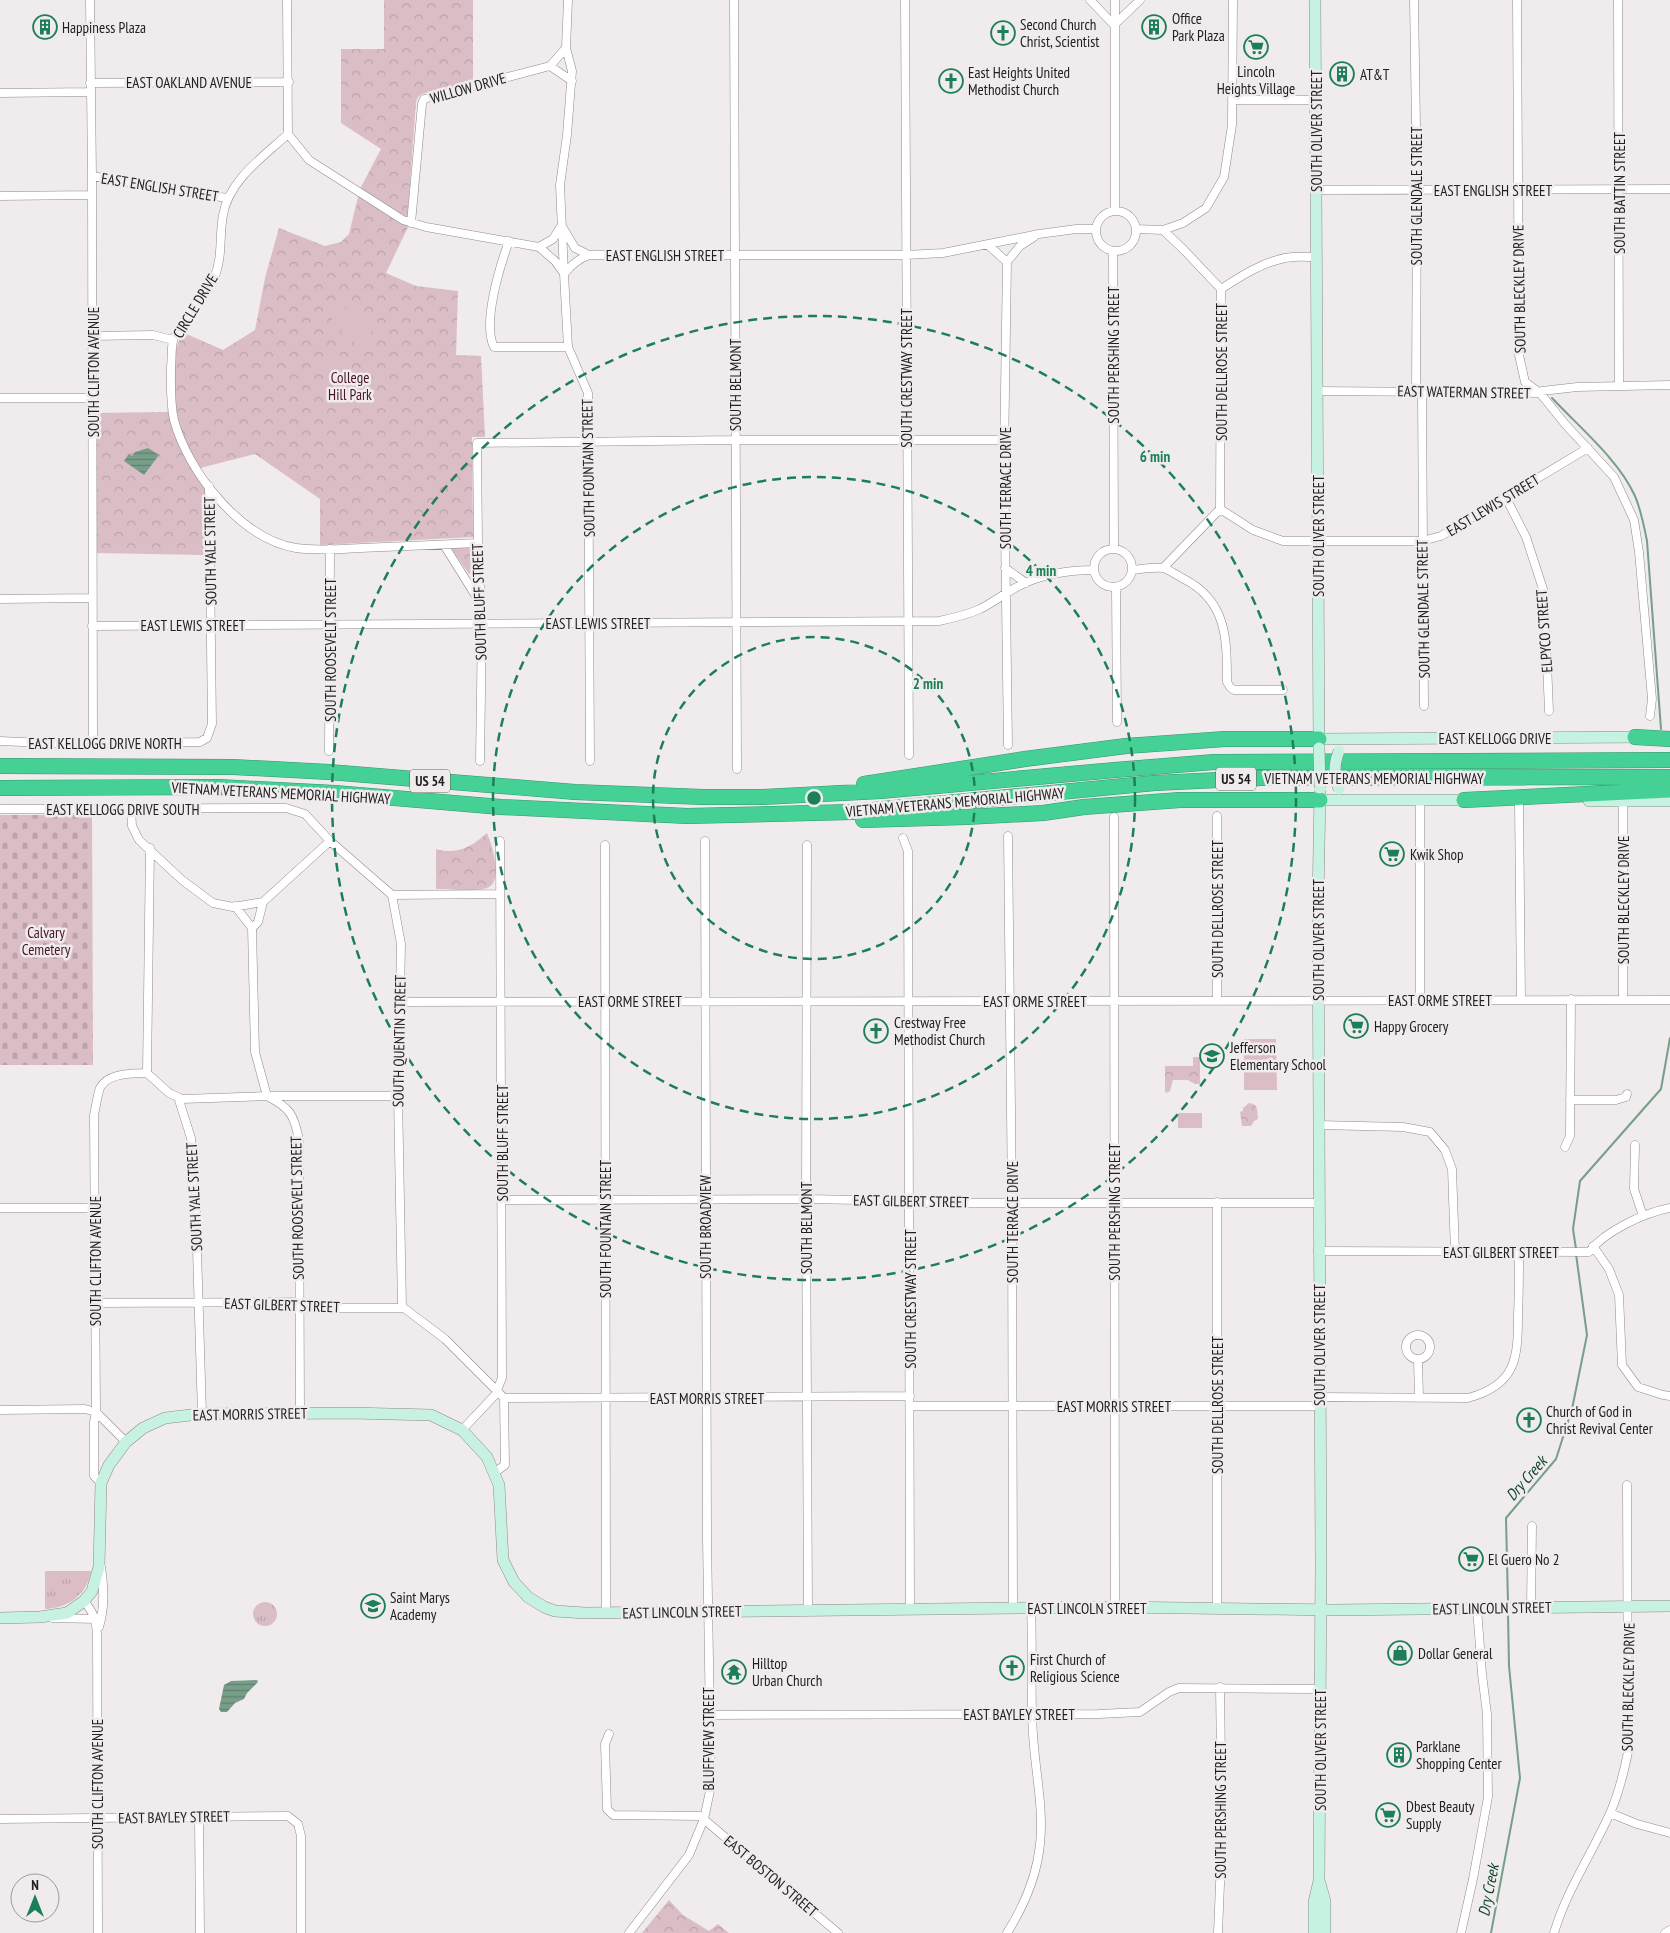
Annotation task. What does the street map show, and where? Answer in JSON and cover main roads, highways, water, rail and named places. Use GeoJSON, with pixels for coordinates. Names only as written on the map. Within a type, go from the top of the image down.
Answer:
{"type":"FeatureCollection","features":[{"type":"Feature","properties":{"kind":"highway"},"geometry":{"type":"LineString","coordinates":[[1635,737],[1670,738]]}},
{"type":"Feature","properties":{"kind":"highway"},"geometry":{"type":"LineString","coordinates":[[814,795],[870,782],[1099,749],[1225,739],[1319,744]]}},
{"type":"Feature","properties":{"kind":"highway"},"geometry":{"type":"LineString","coordinates":[[0,760],[47,765]]}},
{"type":"Feature","properties":{"kind":"highway","name":"VIETNAM VETERANS MEMORIAL HIGHWAY"},"geometry":{"type":"LineString","coordinates":[[0,766],[233,767],[630,794],[703,797],[814,795],[881,791],[1214,762],[1670,760]]}},
{"type":"Feature","properties":{"kind":"highway","name":"VIETNAM VETERANS MEMORIAL HIGHWAY"},"geometry":{"type":"LineString","coordinates":[[0,788],[219,786],[439,802],[687,816],[804,814],[906,807],[1155,784],[1270,778],[1670,777]]}},
{"type":"Feature","properties":{"kind":"highway"},"geometry":{"type":"LineString","coordinates":[[1464,800],[1670,790]]}},
{"type":"Feature","properties":{"kind":"highway"},"geometry":{"type":"LineString","coordinates":[[804,814],[863,820],[905,819],[1043,813],[1084,807],[1180,800],[1320,794]]}},
{"type":"Feature","properties":{"kind":"main road","name":"SOUTH OLIVER STREET"},"geometry":{"type":"LineString","coordinates":[[1314,1933],[1314,1902],[1319,1881],[1320,1688],[1318,900],[1320,794],[1315,0]]}},
{"type":"Feature","properties":{"kind":"main road","name":"EAST KELLOGG DRIVE"},"geometry":{"type":"LineString","coordinates":[[1319,744],[1356,739],[1635,737]]}},
{"type":"Feature","properties":{"kind":"main road"},"geometry":{"type":"LineString","coordinates":[[1356,739],[1339,751],[1335,776],[1339,789],[1356,799]]}},
{"type":"Feature","properties":{"kind":"main road"},"geometry":{"type":"LineString","coordinates":[[1320,794],[1356,799],[1670,801]]}},
{"type":"Feature","properties":{"kind":"main road","name":"EAST MORRIS STREET"},"geometry":{"type":"LineString","coordinates":[[126,1442],[143,1428],[165,1418],[202,1414],[431,1415],[462,1430],[487,1456],[499,1485],[503,1560],[514,1582]]}},
{"type":"Feature","properties":{"kind":"main road","name":"SOUTH CLIFTON AVENUE"},"geometry":{"type":"LineString","coordinates":[[0,1618],[40,1617],[67,1613],[84,1601],[92,1591],[99,1567],[101,1483],[109,1465],[126,1442]]}},
{"type":"Feature","properties":{"kind":"main road","name":"EAST LINCOLN STREET"},"geometry":{"type":"LineString","coordinates":[[514,1582],[535,1603],[555,1611],[707,1612],[1115,1607],[1320,1610],[1670,1606]]}},
{"type":"Feature","properties":{"kind":"main road","name":"SOUTH OLIVER STREET"},"geometry":{"type":"LineString","coordinates":[[1319,1881],[1325,1901],[1325,1933]]}},
{"type":"Feature","properties":{"kind":"waterway"},"geometry":{"type":"LineString","coordinates":[[1552,398],[1609,457],[1628,483],[1639,507],[1647,541],[1661,729]]}},
{"type":"Feature","properties":{"kind":"waterway","name":"Dry Creek"},"geometry":{"type":"LineString","coordinates":[[1576,1249],[1573,1229],[1580,1181],[1661,1089],[1670,1038]]}},
{"type":"Feature","properties":{"kind":"waterway","name":"Dry Creek"},"geometry":{"type":"LineString","coordinates":[[1508,1603],[1506,1518],[1556,1459],[1572,1409],[1587,1335],[1576,1254]]}},
{"type":"Feature","properties":{"kind":"waterway","name":"Dry Creek"},"geometry":{"type":"LineString","coordinates":[[1491,1933],[1520,1778],[1509,1666],[1508,1613]]}},
{"type":"Feature","properties":{"kind":"place","name":"Happiness Plaza"},"geometry":{"type":"Point","coordinates":[45,27]}},
{"type":"Feature","properties":{"kind":"place","name":"Office Park Plaza"},"geometry":{"type":"Point","coordinates":[1154,27]}},
{"type":"Feature","properties":{"kind":"place","name":"Second Church Christ, Scientist"},"geometry":{"type":"Point","coordinates":[1003,33]}},
{"type":"Feature","properties":{"kind":"place","name":"Lincoln Heights Village"},"geometry":{"type":"Point","coordinates":[1256,47]}},
{"type":"Feature","properties":{"kind":"place","name":"AT&T"},"geometry":{"type":"Point","coordinates":[1342,74]}},
{"type":"Feature","properties":{"kind":"place","name":"East Heights United Methodist Church"},"geometry":{"type":"Point","coordinates":[951,81]}},
{"type":"Feature","properties":{"kind":"place","name":"Kwik Shop"},"geometry":{"type":"Point","coordinates":[1392,854]}},
{"type":"Feature","properties":{"kind":"place","name":"Happy Grocery"},"geometry":{"type":"Point","coordinates":[1356,1026]}},
{"type":"Feature","properties":{"kind":"place","name":"Crestway Free Methodist Church"},"geometry":{"type":"Point","coordinates":[876,1031]}},
{"type":"Feature","properties":{"kind":"place","name":"Jefferson Elementary School"},"geometry":{"type":"Point","coordinates":[1212,1056]}},
{"type":"Feature","properties":{"kind":"place","name":"Church of God in Christ Revival Center"},"geometry":{"type":"Point","coordinates":[1529,1420]}},
{"type":"Feature","properties":{"kind":"place","name":"El Guero No 2"},"geometry":{"type":"Point","coordinates":[1471,1559]}},
{"type":"Feature","properties":{"kind":"place","name":"Saint Marys Academy"},"geometry":{"type":"Point","coordinates":[373,1606]}},
{"type":"Feature","properties":{"kind":"place","name":"Dollar General"},"geometry":{"type":"Point","coordinates":[1400,1653]}},
{"type":"Feature","properties":{"kind":"place","name":"First Church of Religious Science"},"geometry":{"type":"Point","coordinates":[1012,1668]}},
{"type":"Feature","properties":{"kind":"place","name":"Hilltop Urban Church"},"geometry":{"type":"Point","coordinates":[734,1672]}},
{"type":"Feature","properties":{"kind":"place","name":"Parklane Shopping Center"},"geometry":{"type":"Point","coordinates":[1399,1755]}},
{"type":"Feature","properties":{"kind":"place","name":"Dbest Beauty Supply"},"geometry":{"type":"Point","coordinates":[1388,1815]}},
{"type":"Feature","properties":{"kind":"park label","name":"College Hill Park"},"geometry":{"type":"Point","coordinates":[350,386]}},
{"type":"Feature","properties":{"kind":"park label","name":"Calvary Cemetery"},"geometry":{"type":"Point","coordinates":[46,940]}}]}
